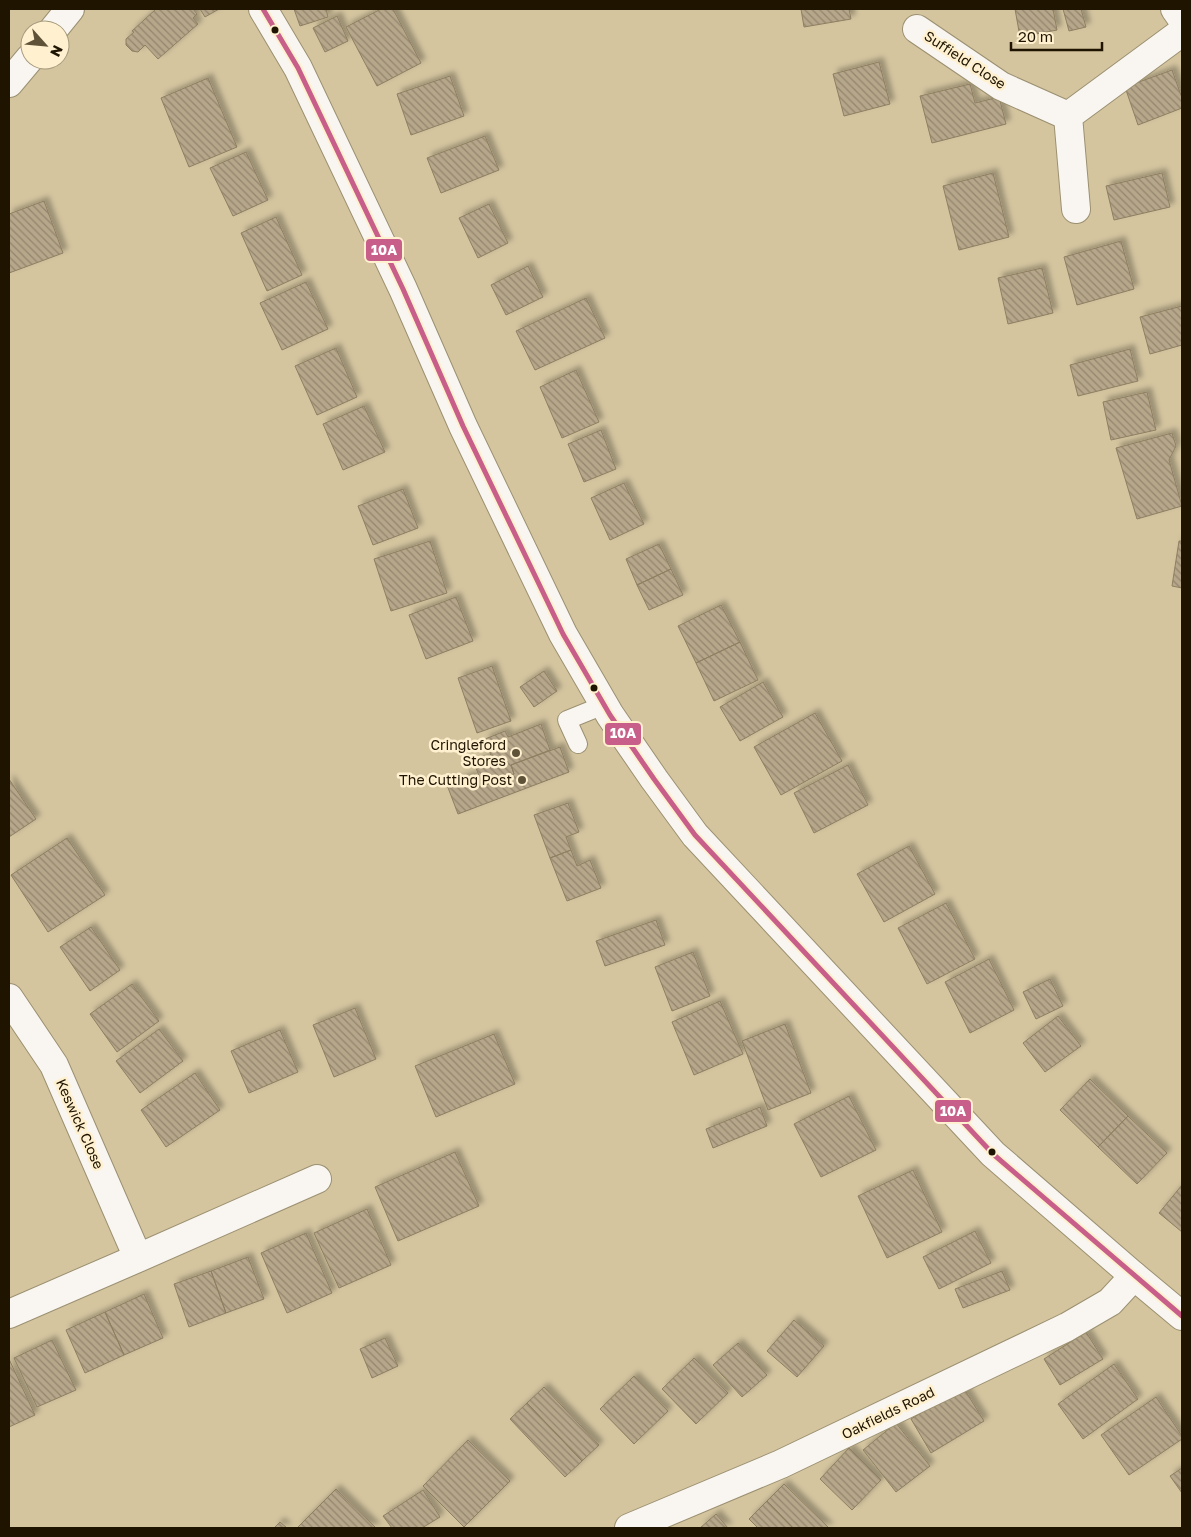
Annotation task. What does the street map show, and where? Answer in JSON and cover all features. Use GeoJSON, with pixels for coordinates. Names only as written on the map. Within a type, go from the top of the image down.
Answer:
{"type":"FeatureCollection","features":[{"type":"Feature","properties":{"kind":"street"},"geometry":{"type":"LineString","coordinates":[[61,20],[70,9]]}},
{"type":"Feature","properties":{"kind":"street"},"geometry":{"type":"LineString","coordinates":[[263,9],[298,68],[403,289],[463,426],[563,634],[604,705],[654,779],[695,835],[993,1154],[1182,1316]]}},
{"type":"Feature","properties":{"kind":"street"},"geometry":{"type":"LineString","coordinates":[[1175,9],[1182,19]]}},
{"type":"Feature","properties":{"kind":"street","name":"Suffield Close"},"geometry":{"type":"LineString","coordinates":[[917,29],[1001,86],[1068,116]]}},
{"type":"Feature","properties":{"kind":"street"},"geometry":{"type":"LineString","coordinates":[[1076,209],[1068,116],[1182,32]]}},
{"type":"Feature","properties":{"kind":"street"},"geometry":{"type":"LineString","coordinates":[[9,83],[20,70]]}},
{"type":"Feature","properties":{"kind":"street","name":"Keswick Close"},"geometry":{"type":"LineString","coordinates":[[9,998],[54,1065],[138,1258]]}},
{"type":"Feature","properties":{"kind":"street"},"geometry":{"type":"LineString","coordinates":[[9,1314],[317,1179]]}},
{"type":"Feature","properties":{"kind":"street","name":"Oakfields Road"},"geometry":{"type":"LineString","coordinates":[[629,1528],[781,1464],[1066,1327],[1110,1302],[1134,1276]]}},
{"type":"Feature","properties":{"kind":"lane"},"geometry":{"type":"LineString","coordinates":[[578,744],[567,720],[604,705]]}},
{"type":"Feature","properties":{"kind":"building"},"geometry":{"type":"Polygon","coordinates":[[[156,9],[193,9],[197,14],[193,18],[198,24],[158,59],[145,45],[138,52],[132,51],[126,45],[126,39],[134,32],[132,31],[156,9]]]}},
{"type":"Feature","properties":{"kind":"building"},"geometry":{"type":"Polygon","coordinates":[[[200,9],[219,9],[205,17],[200,9]]]}},
{"type":"Feature","properties":{"kind":"building"},"geometry":{"type":"Polygon","coordinates":[[[294,9],[326,9],[328,17],[300,26],[294,9]]]}},
{"type":"Feature","properties":{"kind":"building"},"geometry":{"type":"Polygon","coordinates":[[[381,9],[393,9],[421,63],[377,86],[346,27],[381,9]]]}},
{"type":"Feature","properties":{"kind":"building"},"geometry":{"type":"Polygon","coordinates":[[[801,9],[849,9],[851,19],[804,27],[801,9]]]}},
{"type":"Feature","properties":{"kind":"building"},"geometry":{"type":"Polygon","coordinates":[[[1015,9],[1053,9],[1057,30],[1020,37],[1015,9]]]}},
{"type":"Feature","properties":{"kind":"building"},"geometry":{"type":"Polygon","coordinates":[[[1063,9],[1081,9],[1086,27],[1069,31],[1063,9]]]}},
{"type":"Feature","properties":{"kind":"building"},"geometry":{"type":"Polygon","coordinates":[[[337,16],[348,41],[325,52],[313,28],[337,16]]]}},
{"type":"Feature","properties":{"kind":"building"},"geometry":{"type":"Polygon","coordinates":[[[879,62],[890,104],[844,116],[833,74],[879,62]]]}},
{"type":"Feature","properties":{"kind":"building"},"geometry":{"type":"Polygon","coordinates":[[[1172,70],[1182,98],[1182,108],[1138,125],[1125,87],[1172,70]]]}},
{"type":"Feature","properties":{"kind":"building"},"geometry":{"type":"Polygon","coordinates":[[[450,76],[464,116],[411,135],[397,94],[450,76]]]}},
{"type":"Feature","properties":{"kind":"building"},"geometry":{"type":"Polygon","coordinates":[[[208,78],[237,147],[189,167],[161,98],[208,78]]]}},
{"type":"Feature","properties":{"kind":"building"},"geometry":{"type":"Polygon","coordinates":[[[970,84],[975,103],[999,97],[1006,124],[932,143],[920,96],[970,84]]]}},
{"type":"Feature","properties":{"kind":"building"},"geometry":{"type":"Polygon","coordinates":[[[485,136],[499,170],[441,193],[427,158],[485,136]]]}},
{"type":"Feature","properties":{"kind":"building"},"geometry":{"type":"Polygon","coordinates":[[[246,152],[268,200],[233,216],[210,168],[246,152]]]}},
{"type":"Feature","properties":{"kind":"building"},"geometry":{"type":"Polygon","coordinates":[[[993,173],[1009,237],[959,250],[943,186],[993,173]]]}},
{"type":"Feature","properties":{"kind":"building"},"geometry":{"type":"Polygon","coordinates":[[[1162,173],[1170,207],[1114,220],[1106,186],[1162,173]]]}},
{"type":"Feature","properties":{"kind":"building"},"geometry":{"type":"Polygon","coordinates":[[[44,201],[63,253],[9,273],[9,214],[44,201]]]}},
{"type":"Feature","properties":{"kind":"building"},"geometry":{"type":"Polygon","coordinates":[[[489,204],[508,243],[478,258],[459,218],[489,204]]]}},
{"type":"Feature","properties":{"kind":"building"},"geometry":{"type":"Polygon","coordinates":[[[276,217],[302,275],[267,291],[241,233],[276,217]]]}},
{"type":"Feature","properties":{"kind":"building"},"geometry":{"type":"Polygon","coordinates":[[[1121,241],[1134,289],[1077,305],[1064,257],[1121,241]]]}},
{"type":"Feature","properties":{"kind":"building"},"geometry":{"type":"Polygon","coordinates":[[[528,266],[543,297],[506,315],[491,285],[528,266]]]}},
{"type":"Feature","properties":{"kind":"building"},"geometry":{"type":"Polygon","coordinates":[[[1042,268],[1053,313],[1008,324],[998,278],[1042,268]]]}},
{"type":"Feature","properties":{"kind":"building"},"geometry":{"type":"Polygon","coordinates":[[[306,282],[328,329],[282,350],[260,303],[306,282]]]}},
{"type":"Feature","properties":{"kind":"building"},"geometry":{"type":"Polygon","coordinates":[[[586,298],[605,338],[535,370],[516,331],[586,298]]]}},
{"type":"Feature","properties":{"kind":"building"},"geometry":{"type":"Polygon","coordinates":[[[1182,306],[1182,345],[1150,354],[1140,317],[1182,306]]]}},
{"type":"Feature","properties":{"kind":"building"},"geometry":{"type":"Polygon","coordinates":[[[336,348],[357,397],[317,415],[295,366],[336,348]]]}},
{"type":"Feature","properties":{"kind":"building"},"geometry":{"type":"Polygon","coordinates":[[[1130,349],[1138,381],[1078,396],[1070,365],[1130,349]]]}},
{"type":"Feature","properties":{"kind":"building"},"geometry":{"type":"Polygon","coordinates":[[[576,370],[599,422],[562,438],[540,387],[576,370]]]}},
{"type":"Feature","properties":{"kind":"building"},"geometry":{"type":"Polygon","coordinates":[[[1147,392],[1156,430],[1111,440],[1103,402],[1147,392]]]}},
{"type":"Feature","properties":{"kind":"building"},"geometry":{"type":"Polygon","coordinates":[[[364,406],[385,452],[343,470],[323,424],[364,406]]]}},
{"type":"Feature","properties":{"kind":"building"},"geometry":{"type":"Polygon","coordinates":[[[601,430],[616,469],[584,482],[568,444],[601,430]]]}},
{"type":"Feature","properties":{"kind":"building"},"geometry":{"type":"Polygon","coordinates":[[[1172,433],[1176,446],[1169,460],[1182,506],[1137,519],[1116,448],[1172,433]]]}},
{"type":"Feature","properties":{"kind":"building"},"geometry":{"type":"Polygon","coordinates":[[[624,483],[644,524],[610,540],[591,498],[624,483]]]}},
{"type":"Feature","properties":{"kind":"building"},"geometry":{"type":"Polygon","coordinates":[[[403,489],[418,528],[373,545],[358,506],[403,489]]]}},
{"type":"Feature","properties":{"kind":"building"},"geometry":{"type":"Polygon","coordinates":[[[430,541],[447,593],[391,611],[374,559],[430,541]]]}},
{"type":"Feature","properties":{"kind":"building"},"geometry":{"type":"Polygon","coordinates":[[[1179,541],[1182,541],[1182,588],[1172,586],[1179,541]]]}},
{"type":"Feature","properties":{"kind":"building"},"geometry":{"type":"Polygon","coordinates":[[[659,544],[671,569],[637,585],[626,559],[659,544]]]}},
{"type":"Feature","properties":{"kind":"building"},"geometry":{"type":"Polygon","coordinates":[[[671,569],[683,595],[649,610],[637,585],[671,569]]]}},
{"type":"Feature","properties":{"kind":"building"},"geometry":{"type":"Polygon","coordinates":[[[456,597],[473,641],[426,659],[409,615],[456,597]]]}},
{"type":"Feature","properties":{"kind":"building"},"geometry":{"type":"Polygon","coordinates":[[[721,605],[740,642],[696,663],[678,626],[721,605]]]}},
{"type":"Feature","properties":{"kind":"building"},"geometry":{"type":"Polygon","coordinates":[[[740,642],[758,680],[714,701],[696,663],[740,642]]]}},
{"type":"Feature","properties":{"kind":"building"},"geometry":{"type":"Polygon","coordinates":[[[492,666],[511,721],[477,733],[458,678],[492,666]]]}},
{"type":"Feature","properties":{"kind":"building"},"geometry":{"type":"Polygon","coordinates":[[[544,671],[557,691],[534,707],[520,687],[544,671]]]}},
{"type":"Feature","properties":{"kind":"building"},"geometry":{"type":"Polygon","coordinates":[[[763,682],[783,717],[740,741],[720,707],[763,682]]]}},
{"type":"Feature","properties":{"kind":"building"},"geometry":{"type":"Polygon","coordinates":[[[815,713],[842,761],[781,795],[754,747],[815,713]]]}},
{"type":"Feature","properties":{"kind":"building","name":"Cringleford Stores"},"geometry":{"type":"Polygon","coordinates":[[[541,724],[550,750],[511,765],[514,774],[483,786],[474,763],[491,756],[485,739],[505,731],[508,737],[541,724]]]}},
{"type":"Feature","properties":{"kind":"building","name":"The Cutting Post"},"geometry":{"type":"Polygon","coordinates":[[[560,747],[569,772],[458,814],[447,785],[473,775],[477,787],[483,786],[514,774],[511,765],[560,747]]]}},
{"type":"Feature","properties":{"kind":"building"},"geometry":{"type":"Polygon","coordinates":[[[848,765],[868,805],[814,833],[794,793],[848,765]]]}},
{"type":"Feature","properties":{"kind":"building"},"geometry":{"type":"Polygon","coordinates":[[[9,779],[36,819],[9,837],[9,779]]]}},
{"type":"Feature","properties":{"kind":"building"},"geometry":{"type":"Polygon","coordinates":[[[568,803],[579,832],[566,837],[571,850],[550,858],[534,815],[568,803]]]}},
{"type":"Feature","properties":{"kind":"building"},"geometry":{"type":"Polygon","coordinates":[[[67,838],[105,895],[48,932],[11,875],[67,838]]]}},
{"type":"Feature","properties":{"kind":"building"},"geometry":{"type":"Polygon","coordinates":[[[909,846],[935,894],[884,922],[857,874],[909,846]]]}},
{"type":"Feature","properties":{"kind":"building"},"geometry":{"type":"Polygon","coordinates":[[[571,850],[577,866],[590,860],[601,888],[567,901],[550,858],[571,850]]]}},
{"type":"Feature","properties":{"kind":"building"},"geometry":{"type":"Polygon","coordinates":[[[946,903],[975,959],[927,984],[898,928],[946,903]]]}},
{"type":"Feature","properties":{"kind":"building"},"geometry":{"type":"Polygon","coordinates":[[[656,920],[665,945],[605,966],[596,941],[656,920]]]}},
{"type":"Feature","properties":{"kind":"building"},"geometry":{"type":"Polygon","coordinates":[[[91,927],[120,970],[90,991],[60,947],[91,927]]]}},
{"type":"Feature","properties":{"kind":"building"},"geometry":{"type":"Polygon","coordinates":[[[693,952],[710,996],[672,1011],[655,967],[693,952]]]}},
{"type":"Feature","properties":{"kind":"building"},"geometry":{"type":"Polygon","coordinates":[[[989,959],[1014,1010],[970,1033],[945,982],[989,959]]]}},
{"type":"Feature","properties":{"kind":"building"},"geometry":{"type":"Polygon","coordinates":[[[1050,979],[1063,1006],[1036,1019],[1023,992],[1050,979]]]}},
{"type":"Feature","properties":{"kind":"building"},"geometry":{"type":"Polygon","coordinates":[[[132,984],[159,1021],[117,1052],[90,1014],[132,984]]]}},
{"type":"Feature","properties":{"kind":"building"},"geometry":{"type":"Polygon","coordinates":[[[720,1001],[743,1054],[694,1075],[672,1022],[720,1001]]]}},
{"type":"Feature","properties":{"kind":"building"},"geometry":{"type":"Polygon","coordinates":[[[355,1008],[376,1059],[334,1077],[313,1025],[355,1008]]]}},
{"type":"Feature","properties":{"kind":"building"},"geometry":{"type":"Polygon","coordinates":[[[1058,1016],[1081,1046],[1045,1072],[1023,1043],[1058,1016]]]}},
{"type":"Feature","properties":{"kind":"building"},"geometry":{"type":"Polygon","coordinates":[[[785,1024],[811,1093],[768,1110],[742,1041],[785,1024]]]}},
{"type":"Feature","properties":{"kind":"building"},"geometry":{"type":"Polygon","coordinates":[[[159,1029],[183,1061],[140,1093],[116,1061],[159,1029]]]}},
{"type":"Feature","properties":{"kind":"building"},"geometry":{"type":"Polygon","coordinates":[[[280,1030],[298,1072],[249,1093],[231,1051],[280,1030]]]}},
{"type":"Feature","properties":{"kind":"building"},"geometry":{"type":"Polygon","coordinates":[[[494,1034],[515,1084],[436,1117],[415,1066],[494,1034]]]}},
{"type":"Feature","properties":{"kind":"building"},"geometry":{"type":"Polygon","coordinates":[[[195,1073],[220,1110],[166,1147],[141,1110],[195,1073]]]}},
{"type":"Feature","properties":{"kind":"building"},"geometry":{"type":"Polygon","coordinates":[[[1090,1079],[1128,1116],[1098,1147],[1060,1110],[1090,1079]]]}},
{"type":"Feature","properties":{"kind":"building"},"geometry":{"type":"Polygon","coordinates":[[[849,1096],[876,1150],[821,1177],[794,1124],[849,1096]]]}},
{"type":"Feature","properties":{"kind":"building"},"geometry":{"type":"Polygon","coordinates":[[[760,1107],[767,1126],[713,1148],[706,1129],[760,1107]]]}},
{"type":"Feature","properties":{"kind":"building"},"geometry":{"type":"Polygon","coordinates":[[[1128,1116],[1167,1153],[1137,1184],[1098,1147],[1128,1116]]]}},
{"type":"Feature","properties":{"kind":"building"},"geometry":{"type":"Polygon","coordinates":[[[455,1152],[479,1206],[398,1241],[375,1187],[455,1152]]]}},
{"type":"Feature","properties":{"kind":"building"},"geometry":{"type":"Polygon","coordinates":[[[913,1170],[942,1232],[887,1258],[858,1196],[913,1170]]]}},
{"type":"Feature","properties":{"kind":"building"},"geometry":{"type":"Polygon","coordinates":[[[1182,1185],[1182,1232],[1159,1213],[1182,1185]]]}},
{"type":"Feature","properties":{"kind":"building"},"geometry":{"type":"Polygon","coordinates":[[[367,1209],[391,1265],[339,1288],[314,1233],[367,1209]]]}},
{"type":"Feature","properties":{"kind":"building"},"geometry":{"type":"Polygon","coordinates":[[[975,1231],[991,1263],[939,1289],[923,1257],[975,1231]]]}},
{"type":"Feature","properties":{"kind":"building"},"geometry":{"type":"Polygon","coordinates":[[[306,1233],[332,1293],[287,1313],[261,1253],[306,1233]]]}},
{"type":"Feature","properties":{"kind":"building"},"geometry":{"type":"Polygon","coordinates":[[[248,1257],[264,1299],[226,1313],[211,1271],[248,1257]]]}},
{"type":"Feature","properties":{"kind":"building"},"geometry":{"type":"Polygon","coordinates":[[[211,1271],[226,1313],[189,1327],[174,1284],[211,1271]]]}},
{"type":"Feature","properties":{"kind":"building"},"geometry":{"type":"Polygon","coordinates":[[[1002,1271],[1010,1290],[963,1308],[955,1289],[1002,1271]]]}},
{"type":"Feature","properties":{"kind":"building"},"geometry":{"type":"Polygon","coordinates":[[[144,1294],[163,1338],[124,1355],[105,1312],[144,1294]]]}},
{"type":"Feature","properties":{"kind":"building"},"geometry":{"type":"Polygon","coordinates":[[[105,1312],[124,1355],[85,1373],[66,1330],[105,1312]]]}},
{"type":"Feature","properties":{"kind":"building"},"geometry":{"type":"Polygon","coordinates":[[[794,1320],[824,1346],[797,1377],[767,1351],[794,1320]]]}},
{"type":"Feature","properties":{"kind":"building"},"geometry":{"type":"Polygon","coordinates":[[[1086,1332],[1103,1359],[1060,1385],[1044,1359],[1086,1332]]]}},
{"type":"Feature","properties":{"kind":"building"},"geometry":{"type":"Polygon","coordinates":[[[385,1338],[398,1366],[372,1378],[360,1349],[385,1338]]]}},
{"type":"Feature","properties":{"kind":"building"},"geometry":{"type":"Polygon","coordinates":[[[52,1340],[76,1390],[37,1407],[14,1358],[52,1340]]]}},
{"type":"Feature","properties":{"kind":"building"},"geometry":{"type":"Polygon","coordinates":[[[738,1343],[767,1375],[742,1397],[713,1365],[738,1343]]]}},
{"type":"Feature","properties":{"kind":"building"},"geometry":{"type":"Polygon","coordinates":[[[694,1358],[728,1393],[696,1424],[662,1389],[694,1358]]]}},
{"type":"Feature","properties":{"kind":"building"},"geometry":{"type":"Polygon","coordinates":[[[9,1359],[35,1415],[9,1427],[9,1359]]]}},
{"type":"Feature","properties":{"kind":"building"},"geometry":{"type":"Polygon","coordinates":[[[1114,1364],[1138,1399],[1083,1439],[1058,1404],[1114,1364]]]}},
{"type":"Feature","properties":{"kind":"building"},"geometry":{"type":"Polygon","coordinates":[[[634,1376],[668,1411],[634,1444],[600,1409],[634,1376]]]}},
{"type":"Feature","properties":{"kind":"building"},"geometry":{"type":"Polygon","coordinates":[[[544,1387],[599,1445],[582,1461],[527,1403],[544,1387]]]}},
{"type":"Feature","properties":{"kind":"building"},"geometry":{"type":"Polygon","coordinates":[[[963,1387],[984,1421],[931,1453],[911,1419],[963,1387]]]}},
{"type":"Feature","properties":{"kind":"building"},"geometry":{"type":"Polygon","coordinates":[[[1156,1397],[1182,1436],[1182,1439],[1129,1475],[1101,1435],[1156,1397]]]}},
{"type":"Feature","properties":{"kind":"building"},"geometry":{"type":"Polygon","coordinates":[[[527,1403],[582,1461],[565,1477],[510,1419],[527,1403]]]}},
{"type":"Feature","properties":{"kind":"building"},"geometry":{"type":"Polygon","coordinates":[[[896,1423],[930,1466],[896,1492],[863,1450],[896,1423]]]}},
{"type":"Feature","properties":{"kind":"building"},"geometry":{"type":"Polygon","coordinates":[[[468,1440],[510,1481],[464,1527],[423,1486],[468,1440]]]}},
{"type":"Feature","properties":{"kind":"building"},"geometry":{"type":"Polygon","coordinates":[[[849,1448],[881,1480],[852,1510],[820,1479],[849,1448]]]}},
{"type":"Feature","properties":{"kind":"building"},"geometry":{"type":"Polygon","coordinates":[[[1182,1468],[1182,1493],[1170,1476],[1182,1468]]]}},
{"type":"Feature","properties":{"kind":"building"},"geometry":{"type":"Polygon","coordinates":[[[784,1484],[829,1528],[793,1528],[767,1501],[784,1484]]]}},
{"type":"Feature","properties":{"kind":"building"},"geometry":{"type":"Polygon","coordinates":[[[336,1489],[376,1528],[297,1528],[336,1489]]]}},
{"type":"Feature","properties":{"kind":"building"},"geometry":{"type":"Polygon","coordinates":[[[423,1490],[440,1517],[422,1528],[392,1528],[383,1516],[423,1490]]]}},
{"type":"Feature","properties":{"kind":"building"},"geometry":{"type":"Polygon","coordinates":[[[767,1501],[793,1528],[758,1528],[749,1519],[767,1501]]]}},
{"type":"Feature","properties":{"kind":"building"},"geometry":{"type":"Polygon","coordinates":[[[716,1514],[728,1528],[700,1528],[716,1514]]]}},
{"type":"Feature","properties":{"kind":"building"},"geometry":{"type":"Polygon","coordinates":[[[280,1522],[287,1528],[274,1528],[280,1522]]]}},
{"type":"Feature","properties":{"kind":"transit line","name":"10A"},"geometry":{"type":"LineString","coordinates":[[263,9],[298,68],[403,289],[463,426],[563,634],[610,715],[654,779],[695,835],[993,1154],[1182,1316]]}},
{"type":"Feature","properties":{"kind":"place","name":"Cringleford Stores"},"geometry":{"type":"Point","coordinates":[516,753]}},
{"type":"Feature","properties":{"kind":"place","name":"The Cutting Post"},"geometry":{"type":"Point","coordinates":[522,780]}}]}
